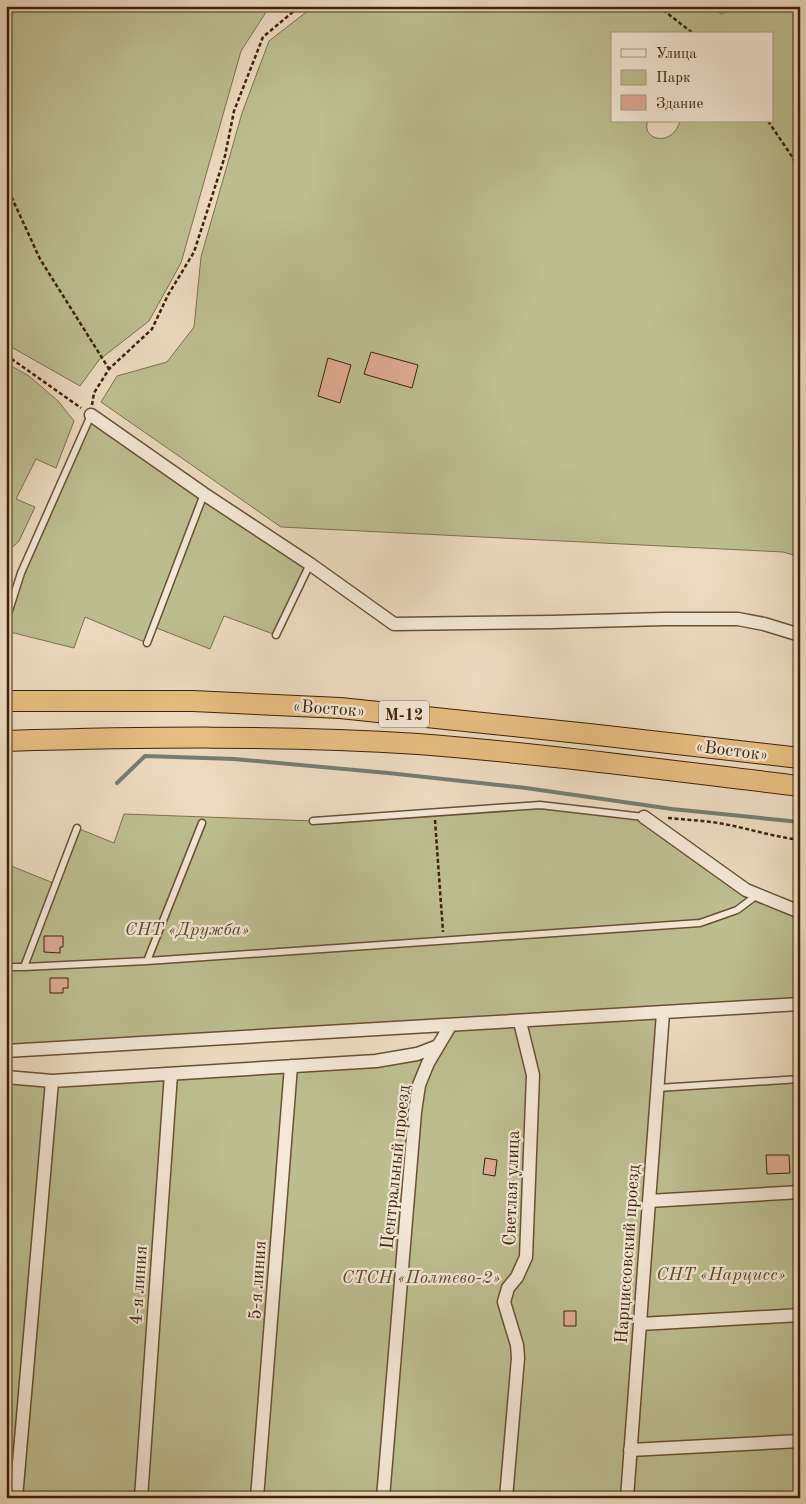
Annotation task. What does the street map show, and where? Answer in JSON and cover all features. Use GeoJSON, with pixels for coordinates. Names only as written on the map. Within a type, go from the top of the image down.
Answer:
{"type":"FeatureCollection","features":[{"type":"Feature","properties":{"kind":"highway","name":"«Восток»"},"geometry":{"type":"LineString","coordinates":[[6,701],[193,701],[340,708],[579,732],[800,758]]}},
{"type":"Feature","properties":{"kind":"highway","name":"«Восток»"},"geometry":{"type":"LineString","coordinates":[[6,740],[191,736],[416,744],[539,754],[800,786]]}},
{"type":"Feature","properties":{"kind":"street"},"geometry":{"type":"LineString","coordinates":[[91,415],[204,494],[310,564],[394,624],[552,622],[664,618],[738,619],[800,635]]}},
{"type":"Feature","properties":{"kind":"street"},"geometry":{"type":"LineString","coordinates":[[644,817],[746,890],[800,912]]}},
{"type":"Feature","properties":{"kind":"street"},"geometry":{"type":"LineString","coordinates":[[6,1051],[800,1004]]}},
{"type":"Feature","properties":{"kind":"street","name":"Нарциссовский проезд"},"geometry":{"type":"LineString","coordinates":[[627,1498],[663,1013]]}},
{"type":"Feature","properties":{"kind":"street","name":"Светлая улица"},"geometry":{"type":"LineString","coordinates":[[506,1498],[518,1358],[517,1345],[504,1302],[508,1288],[526,1257],[533,1075],[520,1022]]}},
{"type":"Feature","properties":{"kind":"street","name":"Центральный проезд"},"geometry":{"type":"LineString","coordinates":[[383,1498],[415,1112],[419,1085],[428,1063],[450,1026]]}},
{"type":"Feature","properties":{"kind":"street"},"geometry":{"type":"LineString","coordinates":[[6,1077],[52,1081],[376,1062],[417,1054],[438,1046]]}},
{"type":"Feature","properties":{"kind":"street","name":"5-я линия"},"geometry":{"type":"LineString","coordinates":[[257,1498],[291,1066]]}},
{"type":"Feature","properties":{"kind":"street","name":"4-я линия"},"geometry":{"type":"LineString","coordinates":[[141,1498],[171,1074]]}},
{"type":"Feature","properties":{"kind":"street"},"geometry":{"type":"LineString","coordinates":[[16,1498],[52,1081]]}},
{"type":"Feature","properties":{"kind":"street"},"geometry":{"type":"LineString","coordinates":[[649,1200],[800,1192]]}},
{"type":"Feature","properties":{"kind":"street"},"geometry":{"type":"LineString","coordinates":[[640,1324],[800,1315]]}},
{"type":"Feature","properties":{"kind":"street"},"geometry":{"type":"LineString","coordinates":[[630,1450],[800,1441]]}},
{"type":"Feature","properties":{"kind":"lane"},"geometry":{"type":"LineString","coordinates":[[6,620],[21,573],[91,415]]}},
{"type":"Feature","properties":{"kind":"lane"},"geometry":{"type":"LineString","coordinates":[[147,643],[204,494]]}},
{"type":"Feature","properties":{"kind":"lane"},"geometry":{"type":"LineString","coordinates":[[276,635],[310,564]]}},
{"type":"Feature","properties":{"kind":"lane"},"geometry":{"type":"LineString","coordinates":[[313,821],[540,804],[644,817]]}},
{"type":"Feature","properties":{"kind":"lane"},"geometry":{"type":"LineString","coordinates":[[147,961],[202,823]]}},
{"type":"Feature","properties":{"kind":"lane"},"geometry":{"type":"LineString","coordinates":[[24,967],[77,828]]}},
{"type":"Feature","properties":{"kind":"lane"},"geometry":{"type":"LineString","coordinates":[[6,968],[147,961],[700,924],[737,910],[757,894]]}},
{"type":"Feature","properties":{"kind":"lane"},"geometry":{"type":"LineString","coordinates":[[658,1088],[800,1079]]}},
{"type":"Feature","properties":{"kind":"path"},"geometry":{"type":"LineString","coordinates":[[6,356],[91,415],[94,393],[108,369],[152,329],[168,295],[194,252],[225,156],[234,110],[263,37],[300,6]]}},
{"type":"Feature","properties":{"kind":"path"},"geometry":{"type":"LineString","coordinates":[[658,6],[691,32]]}},
{"type":"Feature","properties":{"kind":"path"},"geometry":{"type":"LineString","coordinates":[[769,122],[794,161],[797,190],[800,192]]}},
{"type":"Feature","properties":{"kind":"path"},"geometry":{"type":"LineString","coordinates":[[6,185],[40,259],[108,369]]}},
{"type":"Feature","properties":{"kind":"path"},"geometry":{"type":"LineString","coordinates":[[434,812],[444,941]]}},
{"type":"Feature","properties":{"kind":"path"},"geometry":{"type":"LineString","coordinates":[[644,817],[698,820],[733,826],[781,838],[800,840]]}},
{"type":"Feature","properties":{"kind":"green space"},"geometry":{"type":"Polygon","coordinates":[[[6,6],[270,6],[241,51],[181,263],[149,321],[99,360],[80,386],[6,344],[6,6]]]}},
{"type":"Feature","properties":{"kind":"green space"},"geometry":{"type":"Polygon","coordinates":[[[314,6],[709,6],[721,14],[732,10],[734,6],[800,6],[800,557],[783,552],[281,527],[101,402],[117,376],[167,362],[194,327],[201,257],[242,113],[269,41],[314,6]]]}},
{"type":"Feature","properties":{"kind":"green space"},"geometry":{"type":"Polygon","coordinates":[[[6,363],[29,376],[58,401],[74,421],[56,468],[36,459],[16,499],[35,507],[19,541],[6,553],[6,363]]]}},
{"type":"Feature","properties":{"kind":"green space"},"geometry":{"type":"Polygon","coordinates":[[[91,415],[310,564],[276,635],[224,616],[210,649],[154,627],[147,643],[85,617],[74,648],[6,631],[6,620],[21,573],[91,415]]]}},
{"type":"Feature","properties":{"kind":"green space"},"geometry":{"type":"Polygon","coordinates":[[[540,805],[644,817],[746,890],[800,912],[800,1004],[663,1013],[658,1087],[800,1079],[800,1498],[6,1498],[6,1077],[376,1061],[438,1046],[449,1026],[6,1051],[6,864],[56,884],[77,828],[114,843],[124,814],[313,821],[540,805]]]}},
{"type":"Feature","properties":{"kind":"building"},"geometry":{"type":"Polygon","coordinates":[[[371,352],[418,365],[412,388],[364,374],[371,352]]]}},
{"type":"Feature","properties":{"kind":"building"},"geometry":{"type":"Polygon","coordinates":[[[328,358],[351,365],[340,403],[318,396],[328,358]]]}},
{"type":"Feature","properties":{"kind":"building"},"geometry":{"type":"Polygon","coordinates":[[[44,936],[63,936],[63,947],[60,947],[60,953],[44,952],[44,936]]]}},
{"type":"Feature","properties":{"kind":"building"},"geometry":{"type":"Polygon","coordinates":[[[50,978],[68,978],[68,988],[63,988],[63,993],[50,993],[50,978]]]}},
{"type":"Feature","properties":{"kind":"building"},"geometry":{"type":"Polygon","coordinates":[[[766,1155],[789,1155],[790,1173],[767,1174],[766,1155]]]}},
{"type":"Feature","properties":{"kind":"building"},"geometry":{"type":"Polygon","coordinates":[[[485,1158],[497,1160],[495,1176],[483,1174],[485,1158]]]}},
{"type":"Feature","properties":{"kind":"building"},"geometry":{"type":"Polygon","coordinates":[[[564,1311],[576,1311],[576,1326],[564,1326],[564,1311]]]}},
{"type":"Feature","properties":{"kind":"waterway"},"geometry":{"type":"LineString","coordinates":[[117,783],[145,756],[234,759],[526,788],[672,809],[800,822]]}},
{"type":"Feature","properties":{"kind":"park label","name":"СНТ «Дружба»"},"geometry":{"type":"Point","coordinates":[187,929]}},
{"type":"Feature","properties":{"kind":"park label","name":"СНТ «Нарцисс»"},"geometry":{"type":"Point","coordinates":[721,1274]}},
{"type":"Feature","properties":{"kind":"park label","name":"СТСН «Полтево-2»"},"geometry":{"type":"Point","coordinates":[421,1277]}}]}
